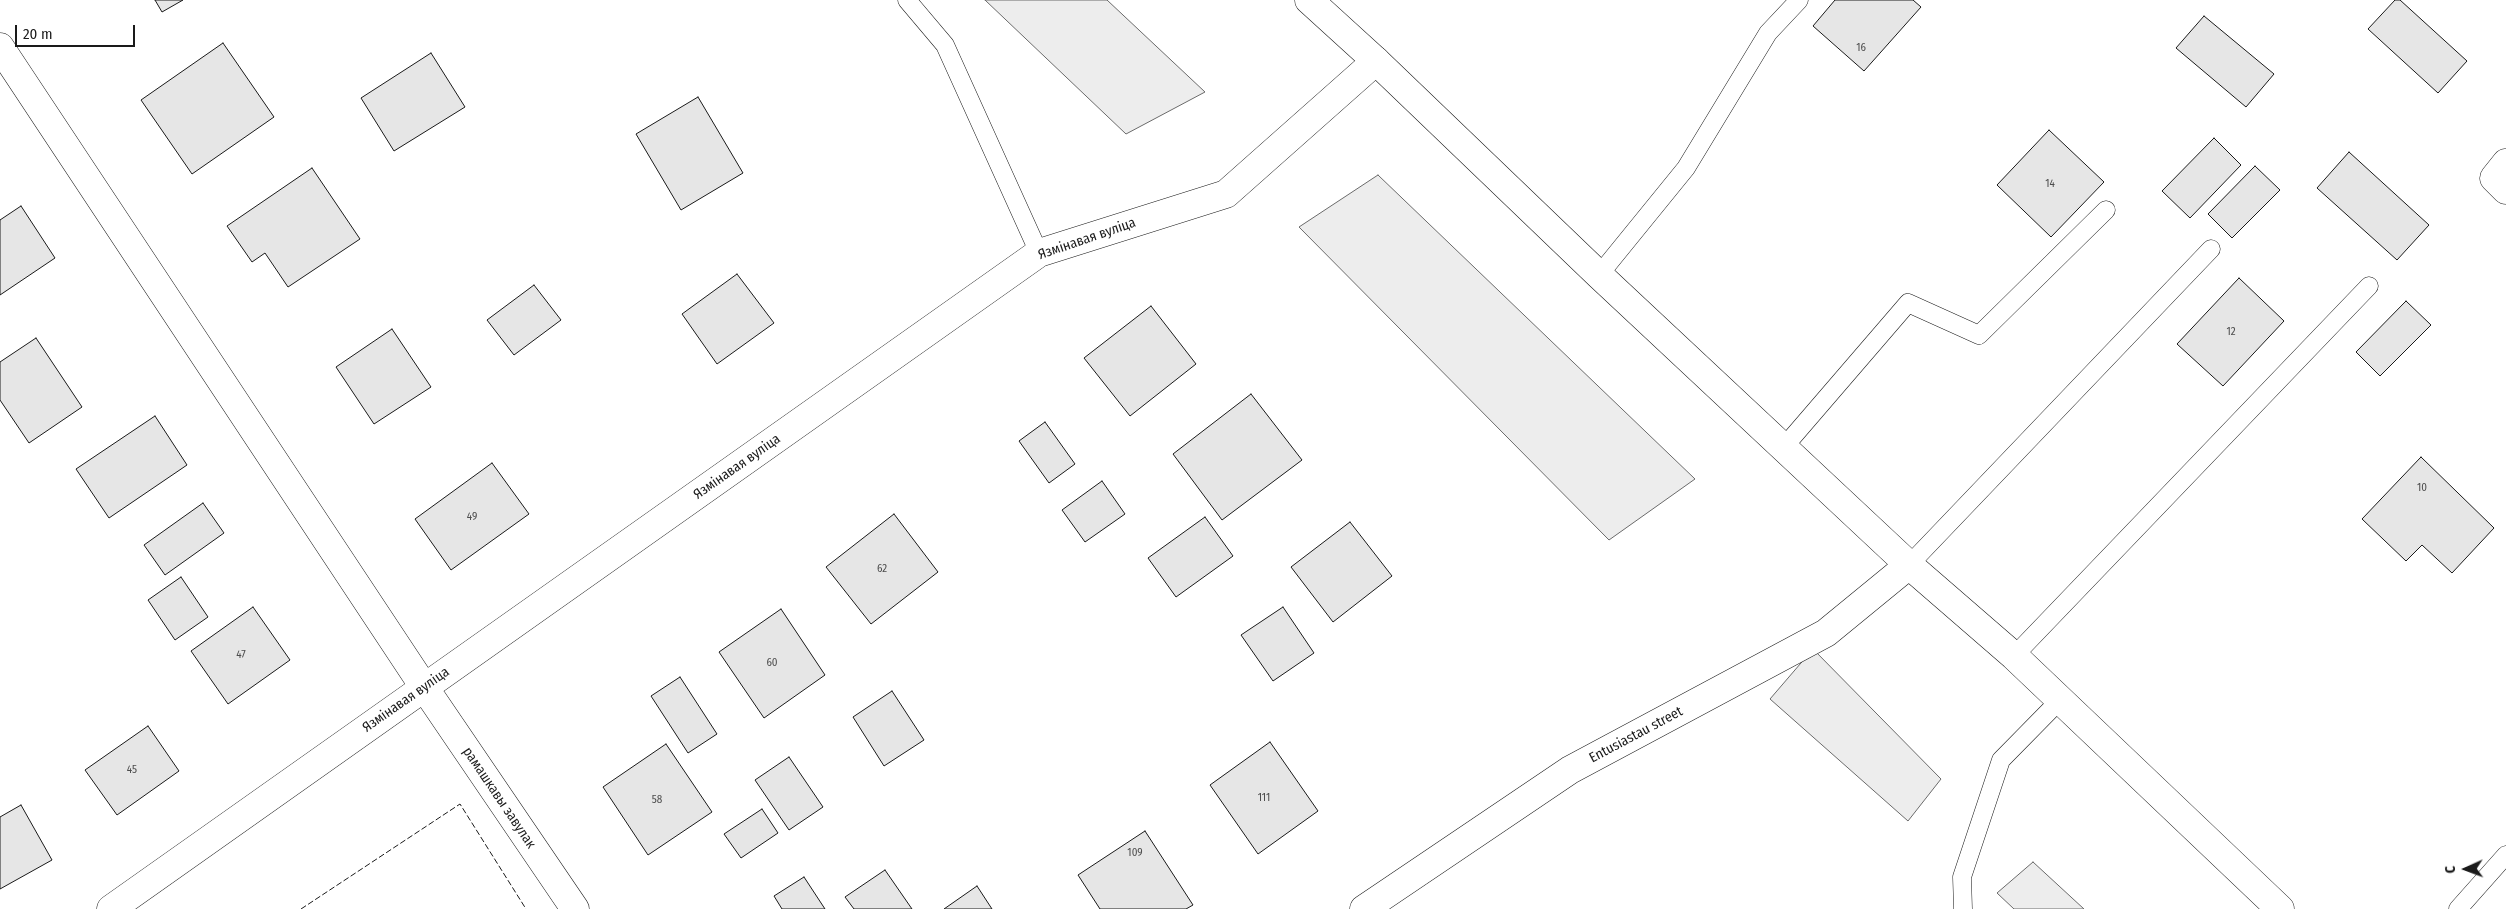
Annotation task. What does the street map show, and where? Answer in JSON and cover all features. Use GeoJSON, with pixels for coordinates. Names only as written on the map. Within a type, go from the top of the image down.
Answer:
{"type":"FeatureCollection","features":[{"type":"Feature","properties":{"kind":"street"},"geometry":{"type":"LineString","coordinates":[[1309,0],[1376,61],[1599,275],[1909,565],[2014,656],[2280,909]]}},
{"type":"Feature","properties":{"kind":"street","name":"рамашкавы завулак"},"geometry":{"type":"LineString","coordinates":[[0,47],[424,688],[575,909]]}},
{"type":"Feature","properties":{"kind":"street","name":"Язмінавая вуліца"},"geometry":{"type":"LineString","coordinates":[[111,909],[1039,253],[1226,194],[1376,61]]}},
{"type":"Feature","properties":{"kind":"street"},"geometry":{"type":"LineString","coordinates":[[2506,163],[2494,178],[2506,190]]}},
{"type":"Feature","properties":{"kind":"street","name":"Entusiastau street"},"geometry":{"type":"LineString","coordinates":[[1364,909],[1570,770],[1826,633],[1909,565]]}},
{"type":"Feature","properties":{"kind":"lane"},"geometry":{"type":"LineString","coordinates":[[907,0],[945,46],[1039,253]]}},
{"type":"Feature","properties":{"kind":"lane"},"geometry":{"type":"LineString","coordinates":[[1599,275],[1686,168],[1768,33],[1799,0]]}},
{"type":"Feature","properties":{"kind":"lane"},"geometry":{"type":"LineString","coordinates":[[1784,447],[1908,304],[1979,335],[2106,210]]}},
{"type":"Feature","properties":{"kind":"lane"},"geometry":{"type":"LineString","coordinates":[[1909,565],[2211,249]]}},
{"type":"Feature","properties":{"kind":"lane"},"geometry":{"type":"LineString","coordinates":[[2014,656],[2368,286]]}},
{"type":"Feature","properties":{"kind":"lane"},"geometry":{"type":"LineString","coordinates":[[1963,909],[1962,877],[2002,760],[2060,700]]}},
{"type":"Feature","properties":{"kind":"lane"},"geometry":{"type":"LineString","coordinates":[[2458,909],[2506,855]]}},
{"type":"Feature","properties":{"kind":"shaded area"},"geometry":{"type":"Polygon","coordinates":[[[985,0],[1107,0],[1205,92],[1126,134],[985,0]]]}},
{"type":"Feature","properties":{"kind":"shaded area"},"geometry":{"type":"Polygon","coordinates":[[[1378,175],[1695,479],[1609,540],[1299,227],[1378,175]]]}},
{"type":"Feature","properties":{"kind":"shaded area"},"geometry":{"type":"Polygon","coordinates":[[[1813,649],[1941,779],[1908,821],[1770,699],[1813,649]]]}},
{"type":"Feature","properties":{"kind":"shaded area"},"geometry":{"type":"Polygon","coordinates":[[[2033,862],[2084,909],[2014,909],[1997,893],[2033,862]]]}},
{"type":"Feature","properties":{"kind":"building"},"geometry":{"type":"Polygon","coordinates":[[[155,0],[183,0],[162,12],[155,0]]]}},
{"type":"Feature","properties":{"kind":"building"},"geometry":{"type":"Polygon","coordinates":[[[1835,0],[1913,0],[1921,7],[1864,71],[1813,26],[1835,0]]]}},
{"type":"Feature","properties":{"kind":"building"},"geometry":{"type":"Polygon","coordinates":[[[2395,0],[2400,0],[2467,61],[2438,93],[2368,29],[2395,0]]]}},
{"type":"Feature","properties":{"kind":"building"},"geometry":{"type":"Polygon","coordinates":[[[2204,16],[2274,74],[2246,107],[2176,48],[2204,16]]]}},
{"type":"Feature","properties":{"kind":"building"},"geometry":{"type":"Polygon","coordinates":[[[223,43],[274,117],[192,174],[141,100],[223,43]]]}},
{"type":"Feature","properties":{"kind":"building"},"geometry":{"type":"Polygon","coordinates":[[[431,53],[465,107],[394,151],[361,98],[431,53]]]}},
{"type":"Feature","properties":{"kind":"building"},"geometry":{"type":"Polygon","coordinates":[[[698,97],[743,173],[681,210],[636,134],[698,97]]]}},
{"type":"Feature","properties":{"kind":"building"},"geometry":{"type":"Polygon","coordinates":[[[2049,130],[2104,182],[2051,237],[1997,185],[2049,130]]]}},
{"type":"Feature","properties":{"kind":"building"},"geometry":{"type":"Polygon","coordinates":[[[2214,138],[2241,165],[2190,218],[2162,191],[2214,138]]]}},
{"type":"Feature","properties":{"kind":"building"},"geometry":{"type":"Polygon","coordinates":[[[2349,152],[2429,225],[2397,260],[2317,188],[2349,152]]]}},
{"type":"Feature","properties":{"kind":"building"},"geometry":{"type":"Polygon","coordinates":[[[2255,166],[2280,190],[2232,238],[2208,214],[2255,166]]]}},
{"type":"Feature","properties":{"kind":"building"},"geometry":{"type":"Polygon","coordinates":[[[312,168],[360,239],[288,287],[265,253],[252,262],[227,226],[312,168]]]}},
{"type":"Feature","properties":{"kind":"building"},"geometry":{"type":"Polygon","coordinates":[[[21,206],[55,258],[0,295],[0,220],[21,206]]]}},
{"type":"Feature","properties":{"kind":"building"},"geometry":{"type":"Polygon","coordinates":[[[737,274],[774,323],[717,364],[682,314],[737,274]]]}},
{"type":"Feature","properties":{"kind":"building"},"geometry":{"type":"Polygon","coordinates":[[[2239,278],[2284,321],[2223,386],[2177,344],[2239,278]]]}},
{"type":"Feature","properties":{"kind":"building"},"geometry":{"type":"Polygon","coordinates":[[[534,285],[561,320],[514,355],[487,320],[534,285]]]}},
{"type":"Feature","properties":{"kind":"building"},"geometry":{"type":"Polygon","coordinates":[[[2406,301],[2431,325],[2380,376],[2356,352],[2406,301]]]}},
{"type":"Feature","properties":{"kind":"building"},"geometry":{"type":"Polygon","coordinates":[[[1151,306],[1196,364],[1130,416],[1084,358],[1151,306]]]}},
{"type":"Feature","properties":{"kind":"building"},"geometry":{"type":"Polygon","coordinates":[[[392,329],[431,387],[374,424],[336,367],[392,329]]]}},
{"type":"Feature","properties":{"kind":"building"},"geometry":{"type":"Polygon","coordinates":[[[36,338],[82,407],[29,443],[0,400],[0,362],[36,338]]]}},
{"type":"Feature","properties":{"kind":"building"},"geometry":{"type":"Polygon","coordinates":[[[1251,394],[1302,460],[1222,520],[1173,454],[1251,394]]]}},
{"type":"Feature","properties":{"kind":"building"},"geometry":{"type":"Polygon","coordinates":[[[155,416],[187,465],[109,518],[76,469],[155,416]]]}},
{"type":"Feature","properties":{"kind":"building"},"geometry":{"type":"Polygon","coordinates":[[[1045,422],[1075,464],[1049,483],[1019,441],[1045,422]]]}},
{"type":"Feature","properties":{"kind":"building"},"geometry":{"type":"Polygon","coordinates":[[[2421,457],[2494,528],[2452,573],[2422,545],[2406,561],[2362,519],[2421,457]]]}},
{"type":"Feature","properties":{"kind":"building"},"geometry":{"type":"Polygon","coordinates":[[[492,463],[529,514],[451,570],[415,519],[492,463]]]}},
{"type":"Feature","properties":{"kind":"building"},"geometry":{"type":"Polygon","coordinates":[[[1102,481],[1125,514],[1085,542],[1062,510],[1102,481]]]}},
{"type":"Feature","properties":{"kind":"building"},"geometry":{"type":"Polygon","coordinates":[[[203,503],[224,533],[165,575],[144,545],[203,503]]]}},
{"type":"Feature","properties":{"kind":"building"},"geometry":{"type":"Polygon","coordinates":[[[894,514],[938,572],[871,624],[826,567],[894,514]]]}},
{"type":"Feature","properties":{"kind":"building"},"geometry":{"type":"Polygon","coordinates":[[[1205,517],[1233,556],[1176,597],[1148,558],[1205,517]]]}},
{"type":"Feature","properties":{"kind":"building"},"geometry":{"type":"Polygon","coordinates":[[[1350,522],[1392,576],[1333,622],[1291,567],[1350,522]]]}},
{"type":"Feature","properties":{"kind":"building"},"geometry":{"type":"Polygon","coordinates":[[[181,577],[208,617],[175,640],[148,600],[181,577]]]}},
{"type":"Feature","properties":{"kind":"building"},"geometry":{"type":"Polygon","coordinates":[[[253,607],[290,660],[228,704],[191,651],[253,607]]]}},
{"type":"Feature","properties":{"kind":"building"},"geometry":{"type":"Polygon","coordinates":[[[1283,607],[1314,653],[1273,681],[1241,635],[1283,607]]]}},
{"type":"Feature","properties":{"kind":"building"},"geometry":{"type":"Polygon","coordinates":[[[781,609],[825,675],[764,718],[719,652],[781,609]]]}},
{"type":"Feature","properties":{"kind":"building"},"geometry":{"type":"Polygon","coordinates":[[[680,677],[717,734],[688,753],[651,696],[680,677]]]}},
{"type":"Feature","properties":{"kind":"building"},"geometry":{"type":"Polygon","coordinates":[[[892,691],[924,740],[884,766],[853,717],[892,691]]]}},
{"type":"Feature","properties":{"kind":"building"},"geometry":{"type":"Polygon","coordinates":[[[148,726],[179,771],[117,815],[85,770],[148,726]]]}},
{"type":"Feature","properties":{"kind":"building"},"geometry":{"type":"Polygon","coordinates":[[[1270,742],[1318,811],[1258,854],[1210,785],[1270,742]]]}},
{"type":"Feature","properties":{"kind":"building"},"geometry":{"type":"Polygon","coordinates":[[[666,744],[712,812],[648,855],[603,787],[666,744]]]}},
{"type":"Feature","properties":{"kind":"building"},"geometry":{"type":"Polygon","coordinates":[[[789,757],[823,807],[789,830],[755,780],[789,757]]]}},
{"type":"Feature","properties":{"kind":"building"},"geometry":{"type":"Polygon","coordinates":[[[21,805],[52,860],[0,889],[0,817],[21,805]]]}},
{"type":"Feature","properties":{"kind":"building"},"geometry":{"type":"Polygon","coordinates":[[[762,809],[778,833],[741,858],[724,834],[762,809]]]}},
{"type":"Feature","properties":{"kind":"building"},"geometry":{"type":"Polygon","coordinates":[[[1145,831],[1193,905],[1186,909],[1100,909],[1078,875],[1145,831]]]}},
{"type":"Feature","properties":{"kind":"building"},"geometry":{"type":"Polygon","coordinates":[[[885,870],[912,909],[854,909],[845,897],[885,870]]]}},
{"type":"Feature","properties":{"kind":"building"},"geometry":{"type":"Polygon","coordinates":[[[804,877],[825,909],[782,909],[774,896],[804,877]]]}},
{"type":"Feature","properties":{"kind":"building"},"geometry":{"type":"Polygon","coordinates":[[[977,886],[992,909],[944,909],[977,886]]]}},
{"type":"Feature","properties":{"kind":"fence"},"geometry":{"type":"LineString","coordinates":[[301,909],[460,804],[526,909]]}}]}
